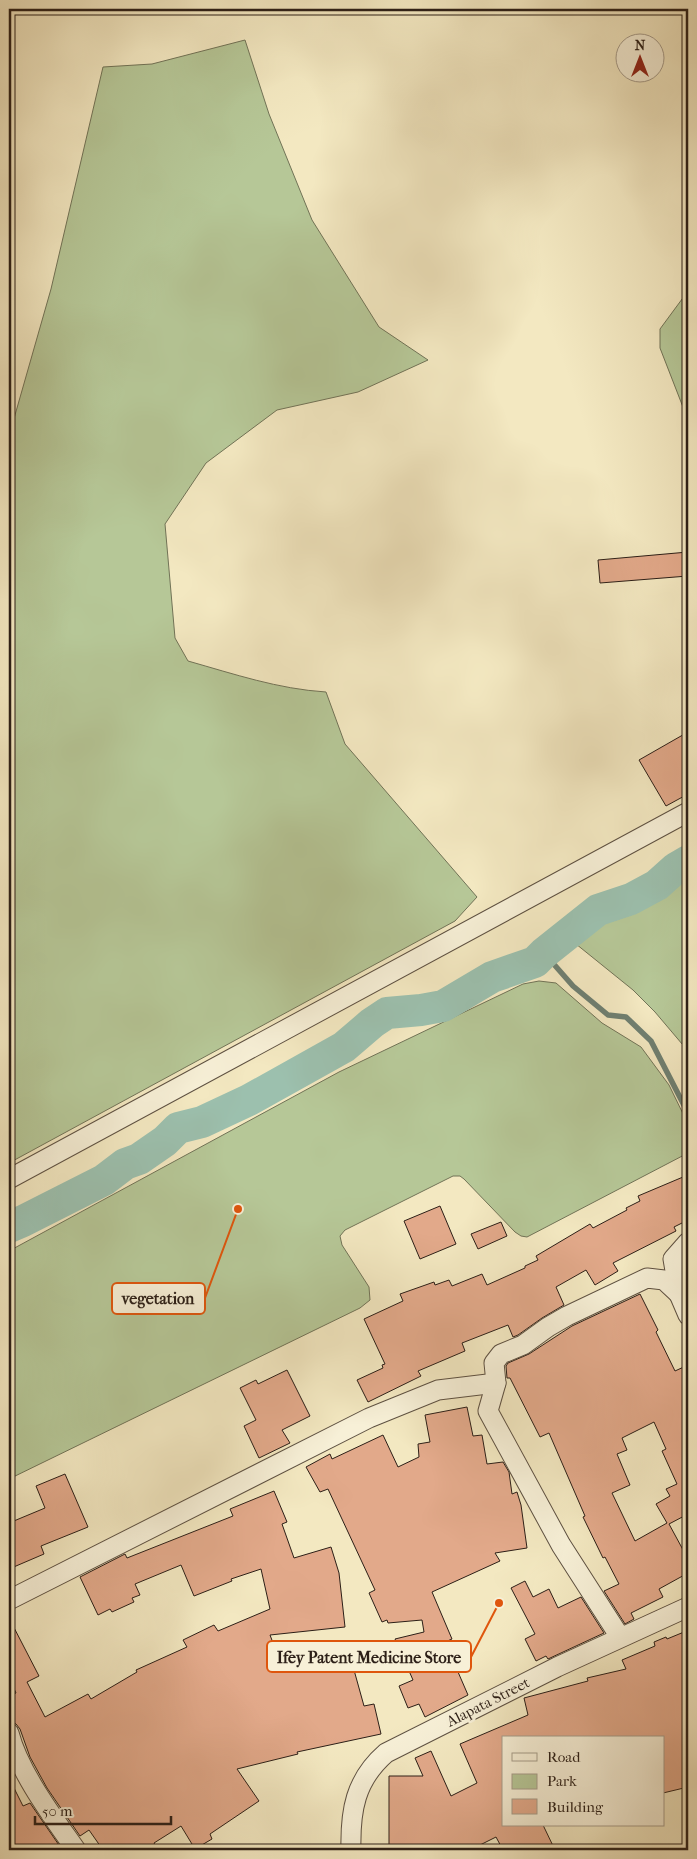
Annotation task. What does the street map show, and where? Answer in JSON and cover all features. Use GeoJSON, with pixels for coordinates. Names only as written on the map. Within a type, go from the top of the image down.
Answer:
{"type":"FeatureCollection","features":[{"type":"Feature","properties":{"kind":"street"},"geometry":{"type":"LineString","coordinates":[[9,1179],[688,812]]}},
{"type":"Feature","properties":{"kind":"street"},"geometry":{"type":"LineString","coordinates":[[688,1242],[673,1259],[679,1294],[688,1315]]}},
{"type":"Feature","properties":{"kind":"street"},"geometry":{"type":"LineString","coordinates":[[620,1637],[561,1546],[488,1411],[496,1383],[494,1363],[501,1354],[523,1345],[567,1316],[647,1278],[664,1280],[679,1294]]}},
{"type":"Feature","properties":{"kind":"street"},"geometry":{"type":"LineString","coordinates":[[9,1600],[369,1418],[438,1390],[496,1383]]}},
{"type":"Feature","properties":{"kind":"street","name":"Alapata Street"},"geometry":{"type":"LineString","coordinates":[[351,1850],[354,1801],[360,1785],[375,1763],[386,1753],[557,1666],[688,1608]]}},
{"type":"Feature","properties":{"kind":"street"},"geometry":{"type":"LineString","coordinates":[[9,1733],[14,1752],[53,1818],[76,1850]]}},
{"type":"Feature","properties":{"kind":"green space"},"geometry":{"type":"Polygon","coordinates":[[[245,40],[269,114],[312,220],[379,327],[428,360],[358,392],[277,410],[206,463],[165,524],[175,638],[188,661],[273,684],[326,692],[345,744],[477,897],[455,921],[9,1163],[9,436],[51,289],[103,67],[152,64],[245,40]]]}},
{"type":"Feature","properties":{"kind":"green space"},"geometry":{"type":"Polygon","coordinates":[[[688,291],[688,420],[660,348],[660,329],[688,291]]]}},
{"type":"Feature","properties":{"kind":"green space"},"geometry":{"type":"Polygon","coordinates":[[[688,869],[688,1051],[655,1012],[633,990],[576,944],[612,906],[688,869]]]}},
{"type":"Feature","properties":{"kind":"green space"},"geometry":{"type":"Polygon","coordinates":[[[539,981],[556,983],[602,1023],[641,1047],[669,1085],[688,1124],[688,1153],[527,1237],[515,1232],[464,1179],[460,1176],[453,1176],[345,1230],[340,1236],[342,1245],[369,1287],[370,1300],[360,1308],[9,1479],[9,1251],[339,1072],[523,984],[539,981]]]}},
{"type":"Feature","properties":{"kind":"building"},"geometry":{"type":"Polygon","coordinates":[[[688,552],[688,576],[600,583],[598,560],[688,552]]]}},
{"type":"Feature","properties":{"kind":"building"},"geometry":{"type":"Polygon","coordinates":[[[688,732],[688,794],[666,806],[639,760],[688,732]]]}},
{"type":"Feature","properties":{"kind":"building"},"geometry":{"type":"Polygon","coordinates":[[[683,1177],[688,1188],[688,1220],[674,1227],[676,1231],[613,1263],[618,1271],[595,1285],[586,1270],[556,1287],[564,1305],[518,1335],[513,1337],[508,1325],[462,1343],[465,1351],[418,1371],[421,1376],[368,1402],[357,1380],[383,1368],[382,1365],[385,1364],[364,1319],[403,1301],[400,1294],[434,1282],[435,1285],[449,1280],[452,1286],[482,1274],[487,1285],[525,1268],[525,1266],[538,1260],[536,1256],[590,1224],[593,1228],[627,1210],[626,1208],[640,1201],[638,1196],[683,1177]]]}},
{"type":"Feature","properties":{"kind":"building"},"geometry":{"type":"Polygon","coordinates":[[[440,1206],[456,1244],[420,1259],[404,1221],[440,1206]]]}},
{"type":"Feature","properties":{"kind":"building"},"geometry":{"type":"Polygon","coordinates":[[[501,1222],[507,1236],[478,1249],[471,1234],[501,1222]]]}},
{"type":"Feature","properties":{"kind":"building"},"geometry":{"type":"Polygon","coordinates":[[[640,1294],[675,1371],[688,1365],[688,1514],[669,1524],[688,1559],[688,1573],[659,1589],[663,1597],[631,1613],[634,1619],[625,1624],[604,1591],[619,1584],[605,1557],[603,1558],[583,1517],[585,1516],[549,1433],[540,1437],[510,1378],[507,1378],[506,1366],[508,1363],[529,1354],[572,1326],[640,1294]],[[654,1422],[622,1438],[627,1450],[617,1454],[630,1485],[612,1493],[635,1541],[667,1523],[656,1504],[670,1496],[666,1489],[677,1484],[662,1451],[666,1449],[654,1422]]]}},
{"type":"Feature","properties":{"kind":"building"},"geometry":{"type":"Polygon","coordinates":[[[287,1370],[310,1416],[282,1430],[290,1443],[259,1458],[244,1426],[256,1420],[240,1388],[256,1380],[258,1384],[287,1370]]]}},
{"type":"Feature","properties":{"kind":"building"},"geometry":{"type":"Polygon","coordinates":[[[467,1407],[473,1436],[482,1435],[487,1464],[503,1462],[509,1472],[512,1494],[517,1492],[521,1505],[527,1548],[495,1553],[500,1561],[432,1592],[452,1639],[445,1642],[468,1695],[425,1717],[419,1704],[408,1708],[399,1686],[413,1680],[395,1639],[424,1632],[422,1620],[388,1623],[387,1620],[382,1622],[369,1593],[375,1590],[328,1489],[320,1492],[306,1467],[330,1454],[332,1459],[383,1435],[398,1467],[419,1457],[418,1444],[430,1442],[425,1415],[467,1407]]]}},
{"type":"Feature","properties":{"kind":"building"},"geometry":{"type":"Polygon","coordinates":[[[65,1474],[88,1527],[41,1546],[44,1554],[9,1569],[9,1523],[45,1508],[36,1486],[65,1474]]]}},
{"type":"Feature","properties":{"kind":"building"},"geometry":{"type":"Polygon","coordinates":[[[274,1491],[287,1522],[282,1524],[294,1558],[331,1547],[339,1573],[345,1627],[270,1635],[283,1669],[349,1652],[364,1706],[374,1704],[381,1734],[297,1752],[298,1754],[237,1769],[259,1801],[210,1834],[212,1839],[195,1849],[181,1826],[154,1843],[158,1850],[103,1850],[89,1830],[80,1836],[47,1788],[30,1757],[20,1729],[11,1722],[9,1717],[9,1696],[16,1693],[9,1678],[9,1618],[39,1676],[27,1682],[45,1717],[88,1694],[91,1699],[137,1672],[136,1670],[187,1647],[183,1640],[214,1625],[218,1631],[270,1609],[261,1569],[231,1579],[232,1581],[194,1596],[181,1565],[135,1584],[140,1595],[132,1598],[134,1602],[112,1612],[110,1609],[98,1615],[80,1577],[125,1554],[127,1558],[233,1516],[230,1509],[274,1491]]]}},
{"type":"Feature","properties":{"kind":"building"},"geometry":{"type":"Polygon","coordinates":[[[525,1581],[533,1597],[549,1589],[558,1608],[581,1597],[604,1633],[548,1659],[546,1656],[536,1661],[525,1639],[535,1634],[511,1588],[525,1581]]]}},
{"type":"Feature","properties":{"kind":"building"},"geometry":{"type":"Polygon","coordinates":[[[684,1632],[688,1642],[688,1787],[664,1793],[664,1736],[502,1736],[502,1826],[543,1826],[555,1850],[503,1850],[496,1837],[470,1850],[467,1850],[464,1845],[389,1845],[389,1776],[423,1776],[415,1758],[431,1751],[451,1796],[477,1783],[460,1744],[528,1715],[524,1698],[588,1681],[587,1678],[626,1669],[622,1660],[655,1646],[654,1642],[666,1637],[667,1639],[684,1632]]]}},
{"type":"Feature","properties":{"kind":"building"},"geometry":{"type":"Polygon","coordinates":[[[9,1778],[23,1806],[30,1803],[61,1848],[57,1850],[9,1850],[9,1778]]]}},
{"type":"Feature","properties":{"kind":"waterway"},"geometry":{"type":"LineString","coordinates":[[9,1227],[104,1180],[125,1164],[139,1159],[165,1141],[178,1128],[202,1122],[249,1100],[344,1047],[387,1013],[443,1006],[492,977],[535,962],[598,910],[631,899],[657,885],[676,868],[688,861]]}},
{"type":"Feature","properties":{"kind":"waterway"},"geometry":{"type":"LineString","coordinates":[[544,953],[573,986],[608,1015],[626,1017],[651,1041],[688,1113]]}},
{"type":"Feature","properties":{"kind":"place","name":"vegetation"},"geometry":{"type":"Point","coordinates":[238,1209]}},
{"type":"Feature","properties":{"kind":"place","name":"Ifey Patent Medicine Store"},"geometry":{"type":"Point","coordinates":[499,1603]}}]}
